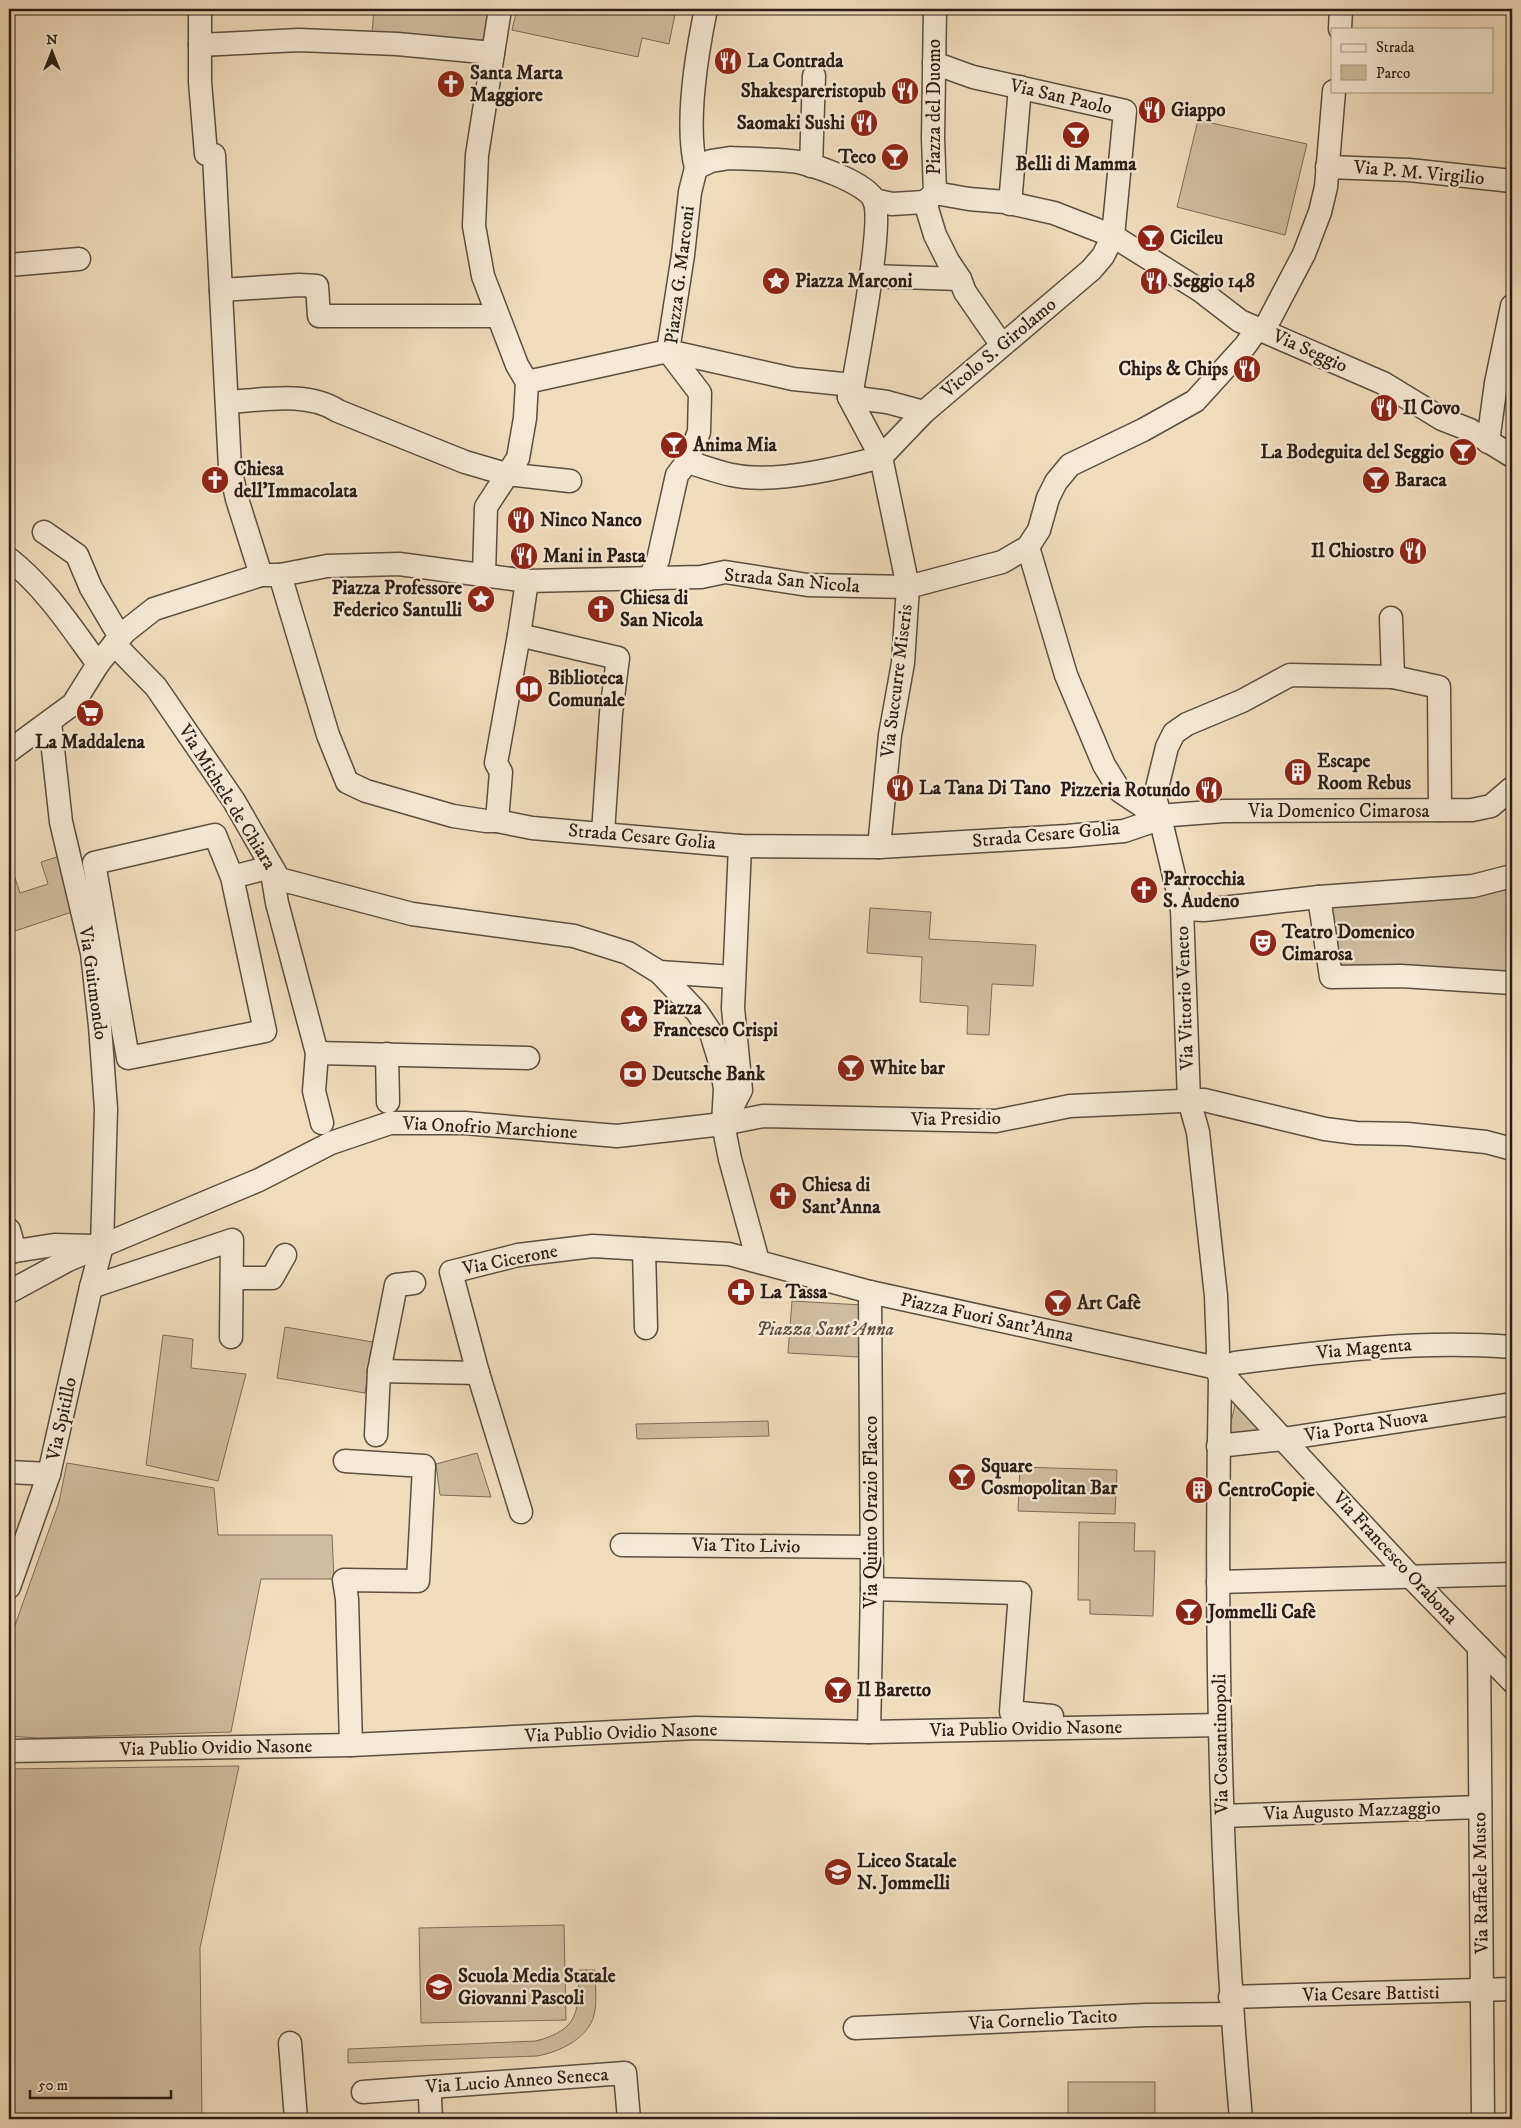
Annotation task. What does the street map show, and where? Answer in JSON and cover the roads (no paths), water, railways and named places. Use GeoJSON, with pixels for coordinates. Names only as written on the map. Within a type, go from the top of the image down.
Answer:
{"type":"FeatureCollection","features":[{"type":"Feature","properties":{"kind":"street"},"geometry":{"type":"LineString","coordinates":[[200,9],[200,82],[206,154],[214,155],[230,468],[237,499],[270,575]]}},
{"type":"Feature","properties":{"kind":"street"},"geometry":{"type":"LineString","coordinates":[[484,574],[486,508],[518,458],[525,418],[526,382],[483,276],[474,226],[477,155],[500,9]]}},
{"type":"Feature","properties":{"kind":"street"},"geometry":{"type":"LineString","coordinates":[[706,9],[700,36],[692,133],[692,151],[696,168],[711,161],[730,158],[792,161],[811,166],[863,188],[874,200],[876,212],[870,276],[851,391]]}},
{"type":"Feature","properties":{"kind":"street","name":"Piazza del Duomo"},"geometry":{"type":"LineString","coordinates":[[930,197],[934,9]]}},
{"type":"Feature","properties":{"kind":"street"},"geometry":{"type":"LineString","coordinates":[[1340,28],[1341,9]]}},
{"type":"Feature","properties":{"kind":"street"},"geometry":{"type":"LineString","coordinates":[[200,45],[309,41],[397,44],[493,53]]}},
{"type":"Feature","properties":{"kind":"street","name":"Via San Paolo"},"geometry":{"type":"LineString","coordinates":[[934,63],[973,77],[1125,111],[1113,236]]}},
{"type":"Feature","properties":{"kind":"street"},"geometry":{"type":"LineString","coordinates":[[811,166],[814,76]]}},
{"type":"Feature","properties":{"kind":"street"},"geometry":{"type":"LineString","coordinates":[[1010,204],[1020,87]]}},
{"type":"Feature","properties":{"kind":"street"},"geometry":{"type":"LineString","coordinates":[[1159,817],[1120,791],[1104,765],[1066,675],[1028,547],[1039,530],[1048,498],[1056,482],[1070,465],[1143,430],[1195,400],[1260,330],[1304,254],[1320,212],[1326,187],[1334,92]]}},
{"type":"Feature","properties":{"kind":"street","name":"Via P. M. Virgilio"},"geometry":{"type":"LineString","coordinates":[[1327,167],[1409,170],[1512,181]]}},
{"type":"Feature","properties":{"kind":"street","name":"Piazza G. Marconi"},"geometry":{"type":"LineString","coordinates":[[696,168],[690,192],[683,255],[668,352],[851,391],[924,412]]}},
{"type":"Feature","properties":{"kind":"street"},"geometry":{"type":"LineString","coordinates":[[930,197],[935,235],[948,261],[960,279],[965,292],[1001,344]]}},
{"type":"Feature","properties":{"kind":"street","name":"Via Seggio"},"geometry":{"type":"LineString","coordinates":[[874,200],[892,204],[930,197],[1010,204],[1054,213],[1113,236],[1201,291],[1240,321],[1383,383],[1442,419],[1470,430],[1512,456]]}},
{"type":"Feature","properties":{"kind":"street","name":"Vicolo S. Girolamo"},"geometry":{"type":"LineString","coordinates":[[881,457],[924,412],[1001,344],[1091,270],[1103,256],[1113,236]]}},
{"type":"Feature","properties":{"kind":"street"},"geometry":{"type":"LineString","coordinates":[[9,265],[79,259]]}},
{"type":"Feature","properties":{"kind":"street"},"geometry":{"type":"LineString","coordinates":[[870,276],[960,279]]}},
{"type":"Feature","properties":{"kind":"street"},"geometry":{"type":"LineString","coordinates":[[221,290],[299,284],[318,286],[319,316],[498,316]]}},
{"type":"Feature","properties":{"kind":"street"},"geometry":{"type":"LineString","coordinates":[[1488,442],[1496,383],[1512,306]]}},
{"type":"Feature","properties":{"kind":"street"},"geometry":{"type":"LineString","coordinates":[[526,382],[668,352],[700,393],[699,432],[687,462],[677,475],[658,560],[648,580]]}},
{"type":"Feature","properties":{"kind":"street","name":"Via Succurre Miseris"},"geometry":{"type":"LineString","coordinates":[[851,391],[881,457],[908,587],[903,664],[890,735],[878,847]]}},
{"type":"Feature","properties":{"kind":"street"},"geometry":{"type":"LineString","coordinates":[[228,402],[302,399],[328,404],[338,411],[465,462],[506,474],[570,481]]}},
{"type":"Feature","properties":{"kind":"street"},"geometry":{"type":"LineString","coordinates":[[687,462],[733,476],[772,477],[845,467],[881,457]]}},
{"type":"Feature","properties":{"kind":"street","name":"Via Michele de Chiara"},"geometry":{"type":"LineString","coordinates":[[44,532],[77,555],[117,641],[156,687],[234,802],[279,879],[412,914],[530,929],[588,940],[628,953],[659,972]]}},
{"type":"Feature","properties":{"kind":"street","name":"Strada San Nicola"},"geometry":{"type":"LineString","coordinates":[[9,751],[73,704],[98,664],[117,641],[154,609],[270,575],[326,566],[399,564],[526,581],[648,580],[700,577],[725,572],[808,585],[908,587],[1002,562],[1028,547]]}},
{"type":"Feature","properties":{"kind":"street"},"geometry":{"type":"LineString","coordinates":[[9,559],[30,576],[59,609],[98,664]]}},
{"type":"Feature","properties":{"kind":"street","name":"Strada Cesare Golia"},"geometry":{"type":"LineString","coordinates":[[270,575],[347,782],[366,791],[453,816],[497,821],[532,828],[740,846],[878,847],[1124,831],[1159,817]]}},
{"type":"Feature","properties":{"kind":"street"},"geometry":{"type":"LineString","coordinates":[[497,821],[501,772],[496,764],[519,634],[526,581]]}},
{"type":"Feature","properties":{"kind":"street"},"geometry":{"type":"LineString","coordinates":[[1391,618],[1393,677]]}},
{"type":"Feature","properties":{"kind":"street"},"geometry":{"type":"LineString","coordinates":[[519,634],[618,658],[611,714],[603,833]]}},
{"type":"Feature","properties":{"kind":"street","name":"Via Vittorio Veneto"},"geometry":{"type":"LineString","coordinates":[[1217,1368],[1215,1287],[1198,1132],[1189,1100],[1182,909],[1159,817],[1156,796],[1167,747],[1174,733],[1187,724],[1242,700],[1290,675],[1393,677],[1439,687],[1440,810]]}},
{"type":"Feature","properties":{"kind":"street","name":"Via Guitmondo"},"geometry":{"type":"LineString","coordinates":[[50,722],[61,822],[92,953],[100,1026],[106,1109],[102,1246]]}},
{"type":"Feature","properties":{"kind":"street","name":"Via Domenico Cimarosa"},"geometry":{"type":"LineString","coordinates":[[1159,817],[1224,811],[1472,810],[1491,806],[1512,788]]}},
{"type":"Feature","properties":{"kind":"street"},"geometry":{"type":"LineString","coordinates":[[215,835],[232,877],[265,1031],[128,1058],[94,863],[215,835]]}},
{"type":"Feature","properties":{"kind":"street"},"geometry":{"type":"LineString","coordinates":[[723,1124],[742,1090],[734,1035],[733,977],[740,846]]}},
{"type":"Feature","properties":{"kind":"street"},"geometry":{"type":"LineString","coordinates":[[232,877],[271,867],[277,903],[318,1053],[314,1091],[322,1123]]}},
{"type":"Feature","properties":{"kind":"street"},"geometry":{"type":"LineString","coordinates":[[1182,909],[1204,910],[1319,897],[1474,886],[1512,876]]}},
{"type":"Feature","properties":{"kind":"street"},"geometry":{"type":"LineString","coordinates":[[1319,897],[1331,977],[1401,976],[1512,983]]}},
{"type":"Feature","properties":{"kind":"street"},"geometry":{"type":"LineString","coordinates":[[659,972],[733,977]]}},
{"type":"Feature","properties":{"kind":"street"},"geometry":{"type":"LineString","coordinates":[[659,972],[697,1012],[712,1033],[722,1069],[725,1089],[723,1124],[730,1159],[758,1261]]}},
{"type":"Feature","properties":{"kind":"street"},"geometry":{"type":"LineString","coordinates":[[318,1053],[528,1058]]}},
{"type":"Feature","properties":{"kind":"street"},"geometry":{"type":"LineString","coordinates":[[387,1054],[388,1102]]}},
{"type":"Feature","properties":{"kind":"street","name":"Via Presidio"},"geometry":{"type":"LineString","coordinates":[[723,1124],[763,1116],[996,1121],[1070,1106],[1204,1100],[1232,1105],[1325,1129],[1356,1133],[1407,1134],[1486,1142],[1512,1149]]}},
{"type":"Feature","properties":{"kind":"street","name":"Via Onofrio Marchione"},"geometry":{"type":"LineString","coordinates":[[9,1292],[68,1260],[259,1180],[335,1141],[390,1123],[465,1123],[617,1136],[723,1124]]}},
{"type":"Feature","properties":{"kind":"street"},"geometry":{"type":"LineString","coordinates":[[91,1287],[232,1240],[231,1337]]}},
{"type":"Feature","properties":{"kind":"street"},"geometry":{"type":"LineString","coordinates":[[11,1244],[102,1246]]}},
{"type":"Feature","properties":{"kind":"street","name":"Via Spitillo"},"geometry":{"type":"LineString","coordinates":[[9,1587],[17,1545],[49,1474],[102,1246]]}},
{"type":"Feature","properties":{"kind":"street","name":"Via Cicerone"},"geometry":{"type":"LineString","coordinates":[[521,1512],[478,1373],[451,1272],[518,1255],[593,1246],[729,1254],[758,1261]]}},
{"type":"Feature","properties":{"kind":"street"},"geometry":{"type":"LineString","coordinates":[[644,1249],[646,1328]]}},
{"type":"Feature","properties":{"kind":"street"},"geometry":{"type":"LineString","coordinates":[[232,1283],[272,1278],[285,1255]]}},
{"type":"Feature","properties":{"kind":"street","name":"Piazza Fuori Sant'Anna"},"geometry":{"type":"LineString","coordinates":[[758,1261],[870,1292],[1217,1368]]}},
{"type":"Feature","properties":{"kind":"street"},"geometry":{"type":"LineString","coordinates":[[232,1283],[271,1290]]}},
{"type":"Feature","properties":{"kind":"street"},"geometry":{"type":"LineString","coordinates":[[376,1436],[379,1371],[396,1285],[414,1283]]}},
{"type":"Feature","properties":{"kind":"street","name":"Via Quinto Orazio Flacco"},"geometry":{"type":"LineString","coordinates":[[869,1732],[872,1589],[870,1292]]}},
{"type":"Feature","properties":{"kind":"street","name":"Via Magenta"},"geometry":{"type":"LineString","coordinates":[[1217,1368],[1350,1348],[1461,1343],[1512,1347]]}},
{"type":"Feature","properties":{"kind":"street","name":"Via Francesco Orabona"},"geometry":{"type":"LineString","coordinates":[[1217,1368],[1410,1576],[1512,1681]]}},
{"type":"Feature","properties":{"kind":"street","name":"Via Costantinopoli"},"geometry":{"type":"LineString","coordinates":[[1217,1368],[1220,1380],[1218,1446],[1220,1725],[1231,2005],[1241,2119]]}},
{"type":"Feature","properties":{"kind":"street"},"geometry":{"type":"LineString","coordinates":[[379,1371],[478,1373]]}},
{"type":"Feature","properties":{"kind":"street","name":"Via Porta Nuova"},"geometry":{"type":"LineString","coordinates":[[1218,1446],[1282,1439],[1512,1404]]}},
{"type":"Feature","properties":{"kind":"street"},"geometry":{"type":"LineString","coordinates":[[345,1461],[424,1466],[418,1581],[344,1580],[347,1599],[351,1745]]}},
{"type":"Feature","properties":{"kind":"street"},"geometry":{"type":"LineString","coordinates":[[9,1472],[49,1474]]}},
{"type":"Feature","properties":{"kind":"street","name":"Via Tito Livio"},"geometry":{"type":"LineString","coordinates":[[622,1545],[871,1547]]}},
{"type":"Feature","properties":{"kind":"street"},"geometry":{"type":"LineString","coordinates":[[1218,1582],[1512,1574]]}},
{"type":"Feature","properties":{"kind":"street"},"geometry":{"type":"LineString","coordinates":[[872,1589],[1020,1593],[1011,1712],[1052,1716]]}},
{"type":"Feature","properties":{"kind":"street","name":"Via Raffaele Musto"},"geometry":{"type":"LineString","coordinates":[[1479,1647],[1483,2119]]}},
{"type":"Feature","properties":{"kind":"street","name":"Via Publio Ovidio Nasone"},"geometry":{"type":"LineString","coordinates":[[13,1749],[351,1745],[696,1728],[869,1732],[1220,1725]]}},
{"type":"Feature","properties":{"kind":"street","name":"Via Augusto Mazzaggio"},"geometry":{"type":"LineString","coordinates":[[1223,1816],[1480,1807]]}},
{"type":"Feature","properties":{"kind":"street","name":"Via Cesare Battisti"},"geometry":{"type":"LineString","coordinates":[[1231,2005],[1512,1989]]}},
{"type":"Feature","properties":{"kind":"street","name":"Via Cornelio Tacito"},"geometry":{"type":"LineString","coordinates":[[855,2028],[1146,2015],[1231,2005]]}},
{"type":"Feature","properties":{"kind":"street"},"geometry":{"type":"LineString","coordinates":[[290,2043],[296,2119]]}},
{"type":"Feature","properties":{"kind":"street","name":"Via Lucio Anneo Seneca"},"geometry":{"type":"LineString","coordinates":[[363,2092],[625,2073],[629,2119]]}},
{"type":"Feature","properties":{"kind":"place","name":"La Contrada"},"geometry":{"type":"Point","coordinates":[728,61]}},
{"type":"Feature","properties":{"kind":"place","name":"Santa Marta Maggiore"},"geometry":{"type":"Point","coordinates":[451,84]}},
{"type":"Feature","properties":{"kind":"place","name":"Shakespareristopub"},"geometry":{"type":"Point","coordinates":[905,91]}},
{"type":"Feature","properties":{"kind":"place","name":"Giappo"},"geometry":{"type":"Point","coordinates":[1152,110]}},
{"type":"Feature","properties":{"kind":"place","name":"Saomaki Sushi"},"geometry":{"type":"Point","coordinates":[864,123]}},
{"type":"Feature","properties":{"kind":"place","name":"Belli di Mamma"},"geometry":{"type":"Point","coordinates":[1076,135]}},
{"type":"Feature","properties":{"kind":"place","name":"Teco"},"geometry":{"type":"Point","coordinates":[895,157]}},
{"type":"Feature","properties":{"kind":"place","name":"Cicileu"},"geometry":{"type":"Point","coordinates":[1151,238]}},
{"type":"Feature","properties":{"kind":"place","name":"Piazza Marconi"},"geometry":{"type":"Point","coordinates":[776,281]}},
{"type":"Feature","properties":{"kind":"place","name":"Seggio 148"},"geometry":{"type":"Point","coordinates":[1154,281]}},
{"type":"Feature","properties":{"kind":"place","name":"Chips & Chips"},"geometry":{"type":"Point","coordinates":[1247,369]}},
{"type":"Feature","properties":{"kind":"place","name":"Il Covo"},"geometry":{"type":"Point","coordinates":[1384,408]}},
{"type":"Feature","properties":{"kind":"place","name":"Anima Mia"},"geometry":{"type":"Point","coordinates":[674,445]}},
{"type":"Feature","properties":{"kind":"place","name":"La Bodeguita del Seggio"},"geometry":{"type":"Point","coordinates":[1463,452]}},
{"type":"Feature","properties":{"kind":"place","name":"Chiesa dell'Immacolata"},"geometry":{"type":"Point","coordinates":[215,480]}},
{"type":"Feature","properties":{"kind":"place","name":"Baraca"},"geometry":{"type":"Point","coordinates":[1376,480]}},
{"type":"Feature","properties":{"kind":"place","name":"Ninco Nanco"},"geometry":{"type":"Point","coordinates":[521,520]}},
{"type":"Feature","properties":{"kind":"place","name":"Il Chiostro"},"geometry":{"type":"Point","coordinates":[1413,551]}},
{"type":"Feature","properties":{"kind":"place","name":"Mani in Pasta"},"geometry":{"type":"Point","coordinates":[524,556]}},
{"type":"Feature","properties":{"kind":"place","name":"Piazza Professore Federico Santulli"},"geometry":{"type":"Point","coordinates":[481,599]}},
{"type":"Feature","properties":{"kind":"place","name":"Chiesa di San Nicola"},"geometry":{"type":"Point","coordinates":[601,609]}},
{"type":"Feature","properties":{"kind":"place","name":"Biblioteca Comunale"},"geometry":{"type":"Point","coordinates":[529,689]}},
{"type":"Feature","properties":{"kind":"place","name":"La Maddalena"},"geometry":{"type":"Point","coordinates":[90,713]}},
{"type":"Feature","properties":{"kind":"place","name":"Escape Room Rebus"},"geometry":{"type":"Point","coordinates":[1298,772]}},
{"type":"Feature","properties":{"kind":"place","name":"La Tana Di Tano"},"geometry":{"type":"Point","coordinates":[900,788]}},
{"type":"Feature","properties":{"kind":"place","name":"Pizzeria Rotundo"},"geometry":{"type":"Point","coordinates":[1209,790]}},
{"type":"Feature","properties":{"kind":"place","name":"Parrocchia S. Audeno"},"geometry":{"type":"Point","coordinates":[1144,890]}},
{"type":"Feature","properties":{"kind":"place","name":"Teatro Domenico Cimarosa"},"geometry":{"type":"Point","coordinates":[1263,943]}},
{"type":"Feature","properties":{"kind":"place","name":"Piazza Francesco Crispi"},"geometry":{"type":"Point","coordinates":[634,1019]}},
{"type":"Feature","properties":{"kind":"place","name":"White bar"},"geometry":{"type":"Point","coordinates":[851,1068]}},
{"type":"Feature","properties":{"kind":"place","name":"Deutsche Bank"},"geometry":{"type":"Point","coordinates":[633,1074]}},
{"type":"Feature","properties":{"kind":"place","name":"Chiesa di Sant'Anna"},"geometry":{"type":"Point","coordinates":[783,1196]}},
{"type":"Feature","properties":{"kind":"place","name":"La Tassa"},"geometry":{"type":"Point","coordinates":[741,1292]}},
{"type":"Feature","properties":{"kind":"place","name":"Art Cafè"},"geometry":{"type":"Point","coordinates":[1058,1303]}},
{"type":"Feature","properties":{"kind":"place","name":"Square Cosmopolitan Bar"},"geometry":{"type":"Point","coordinates":[962,1477]}},
{"type":"Feature","properties":{"kind":"place","name":"CentroCopie"},"geometry":{"type":"Point","coordinates":[1199,1490]}},
{"type":"Feature","properties":{"kind":"place","name":"Jommelli Cafè"},"geometry":{"type":"Point","coordinates":[1189,1612]}},
{"type":"Feature","properties":{"kind":"place","name":"Il Baretto"},"geometry":{"type":"Point","coordinates":[838,1690]}},
{"type":"Feature","properties":{"kind":"place","name":"Liceo Statale N. Jommelli"},"geometry":{"type":"Point","coordinates":[838,1872]}},
{"type":"Feature","properties":{"kind":"place","name":"Scuola Media Statale Giovanni Pascoli"},"geometry":{"type":"Point","coordinates":[439,1987]}},
{"type":"Feature","properties":{"kind":"park label","name":"Piazza Sant'Anna"},"geometry":{"type":"Point","coordinates":[825,1329]}}]}
